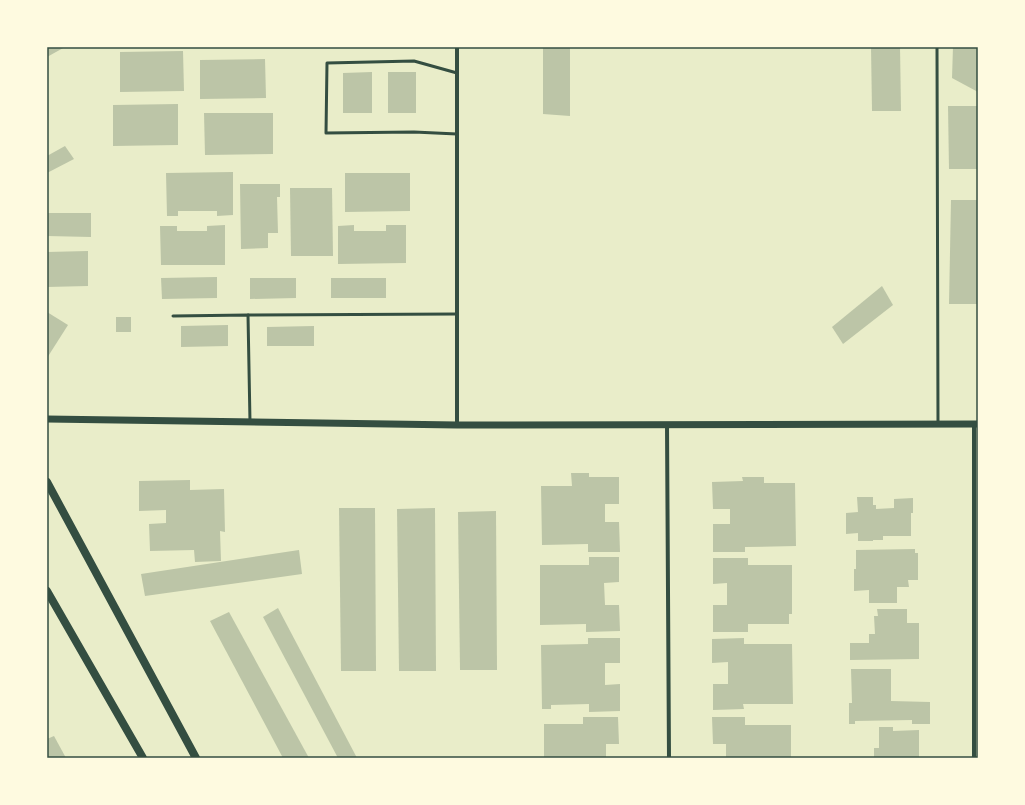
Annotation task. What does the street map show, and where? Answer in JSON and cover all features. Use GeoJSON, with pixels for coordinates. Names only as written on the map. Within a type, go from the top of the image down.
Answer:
{"type":"FeatureCollection","features":[{"type":"Feature","properties":{"kind":"main road"},"geometry":{"type":"LineString","coordinates":[[47,482],[196,758]]}},
{"type":"Feature","properties":{"kind":"main road"},"geometry":{"type":"LineString","coordinates":[[47,591],[143,758]]}},
{"type":"Feature","properties":{"kind":"street"},"geometry":{"type":"LineString","coordinates":[[457,47],[457,425]]}},
{"type":"Feature","properties":{"kind":"street"},"geometry":{"type":"LineString","coordinates":[[47,419],[457,425],[976,424],[974,758]]}},
{"type":"Feature","properties":{"kind":"street"},"geometry":{"type":"LineString","coordinates":[[667,425],[669,758]]}},
{"type":"Feature","properties":{"kind":"lane"},"geometry":{"type":"LineString","coordinates":[[937,47],[938,424]]}},
{"type":"Feature","properties":{"kind":"lane"},"geometry":{"type":"LineString","coordinates":[[457,73],[414,61],[327,63],[326,133],[414,132],[457,134]]}},
{"type":"Feature","properties":{"kind":"lane"},"geometry":{"type":"LineString","coordinates":[[173,316],[457,314]]}},
{"type":"Feature","properties":{"kind":"lane"},"geometry":{"type":"LineString","coordinates":[[248,315],[250,422]]}},
{"type":"Feature","properties":{"kind":"building"},"geometry":{"type":"Polygon","coordinates":[[[47,47],[65,47],[47,57],[47,47]]]}},
{"type":"Feature","properties":{"kind":"building"},"geometry":{"type":"Polygon","coordinates":[[[543,47],[570,47],[570,116],[543,114],[543,47]]]}},
{"type":"Feature","properties":{"kind":"building"},"geometry":{"type":"Polygon","coordinates":[[[871,47],[900,47],[901,111],[872,111],[871,47]]]}},
{"type":"Feature","properties":{"kind":"building"},"geometry":{"type":"Polygon","coordinates":[[[953,47],[978,47],[978,92],[952,78],[953,47]]]}},
{"type":"Feature","properties":{"kind":"building"},"geometry":{"type":"Polygon","coordinates":[[[183,51],[184,91],[120,92],[120,52],[183,51]]]}},
{"type":"Feature","properties":{"kind":"building"},"geometry":{"type":"Polygon","coordinates":[[[265,59],[266,98],[200,99],[200,60],[265,59]]]}},
{"type":"Feature","properties":{"kind":"building"},"geometry":{"type":"Polygon","coordinates":[[[372,72],[372,113],[343,113],[343,73],[372,72]]]}},
{"type":"Feature","properties":{"kind":"building"},"geometry":{"type":"Polygon","coordinates":[[[388,72],[416,72],[416,113],[388,113],[388,72]]]}},
{"type":"Feature","properties":{"kind":"building"},"geometry":{"type":"Polygon","coordinates":[[[178,104],[178,145],[113,146],[113,105],[178,104]]]}},
{"type":"Feature","properties":{"kind":"building"},"geometry":{"type":"Polygon","coordinates":[[[948,106],[978,106],[978,169],[949,169],[948,106]]]}},
{"type":"Feature","properties":{"kind":"building"},"geometry":{"type":"Polygon","coordinates":[[[204,113],[273,113],[273,154],[205,155],[204,113]]]}},
{"type":"Feature","properties":{"kind":"building"},"geometry":{"type":"Polygon","coordinates":[[[65,146],[74,159],[47,173],[47,156],[65,146]]]}},
{"type":"Feature","properties":{"kind":"building"},"geometry":{"type":"Polygon","coordinates":[[[233,172],[233,215],[217,216],[217,211],[178,211],[178,216],[167,216],[166,173],[233,172]]]}},
{"type":"Feature","properties":{"kind":"building"},"geometry":{"type":"Polygon","coordinates":[[[345,173],[410,173],[410,211],[345,212],[345,173]]]}},
{"type":"Feature","properties":{"kind":"building"},"geometry":{"type":"Polygon","coordinates":[[[240,184],[280,184],[280,197],[277,197],[278,233],[268,233],[268,248],[241,249],[240,184]]]}},
{"type":"Feature","properties":{"kind":"building"},"geometry":{"type":"Polygon","coordinates":[[[290,188],[332,188],[333,256],[291,256],[290,188]]]}},
{"type":"Feature","properties":{"kind":"building"},"geometry":{"type":"Polygon","coordinates":[[[951,200],[978,200],[978,304],[949,304],[951,200]]]}},
{"type":"Feature","properties":{"kind":"building"},"geometry":{"type":"Polygon","coordinates":[[[47,213],[91,213],[91,237],[47,236],[47,213]]]}},
{"type":"Feature","properties":{"kind":"building"},"geometry":{"type":"Polygon","coordinates":[[[225,225],[225,265],[161,265],[160,226],[177,226],[177,231],[207,231],[207,226],[225,225]]]}},
{"type":"Feature","properties":{"kind":"building"},"geometry":{"type":"Polygon","coordinates":[[[354,225],[354,231],[386,231],[386,225],[406,225],[406,263],[338,264],[338,226],[354,225]]]}},
{"type":"Feature","properties":{"kind":"building"},"geometry":{"type":"Polygon","coordinates":[[[88,251],[88,286],[47,287],[47,252],[88,251]]]}},
{"type":"Feature","properties":{"kind":"building"},"geometry":{"type":"Polygon","coordinates":[[[217,277],[217,298],[162,299],[161,278],[217,277]]]}},
{"type":"Feature","properties":{"kind":"building"},"geometry":{"type":"Polygon","coordinates":[[[250,278],[296,278],[296,298],[250,299],[250,278]]]}},
{"type":"Feature","properties":{"kind":"building"},"geometry":{"type":"Polygon","coordinates":[[[331,278],[386,278],[386,298],[331,298],[331,278]]]}},
{"type":"Feature","properties":{"kind":"building"},"geometry":{"type":"Polygon","coordinates":[[[882,286],[893,305],[843,344],[832,327],[882,286]]]}},
{"type":"Feature","properties":{"kind":"building"},"geometry":{"type":"Polygon","coordinates":[[[47,312],[68,325],[47,358],[47,312]]]}},
{"type":"Feature","properties":{"kind":"building"},"geometry":{"type":"Polygon","coordinates":[[[116,317],[131,317],[131,332],[116,332],[116,317]]]}},
{"type":"Feature","properties":{"kind":"building"},"geometry":{"type":"Polygon","coordinates":[[[228,325],[228,346],[181,347],[181,326],[228,325]]]}},
{"type":"Feature","properties":{"kind":"building"},"geometry":{"type":"Polygon","coordinates":[[[314,326],[314,346],[267,346],[267,327],[314,326]]]}},
{"type":"Feature","properties":{"kind":"building"},"geometry":{"type":"Polygon","coordinates":[[[571,473],[589,473],[589,477],[619,477],[619,504],[605,504],[605,522],[619,522],[620,552],[588,552],[588,544],[542,545],[541,486],[572,486],[571,473]]]}},
{"type":"Feature","properties":{"kind":"building"},"geometry":{"type":"Polygon","coordinates":[[[742,477],[764,477],[764,483],[795,483],[796,546],[745,547],[745,552],[713,552],[713,524],[730,524],[730,509],[713,509],[712,482],[743,481],[742,477]]]}},
{"type":"Feature","properties":{"kind":"building"},"geometry":{"type":"Polygon","coordinates":[[[190,480],[190,490],[224,489],[225,532],[220,531],[221,561],[195,562],[194,550],[150,551],[149,524],[166,523],[166,510],[139,511],[139,481],[190,480]]]}},
{"type":"Feature","properties":{"kind":"building"},"geometry":{"type":"Polygon","coordinates":[[[857,497],[873,497],[873,505],[876,505],[876,509],[894,508],[894,499],[913,498],[913,513],[911,513],[911,536],[883,536],[883,540],[858,541],[858,533],[846,534],[846,513],[858,512],[857,497]]]}},
{"type":"Feature","properties":{"kind":"building"},"geometry":{"type":"Polygon","coordinates":[[[339,508],[375,508],[376,671],[341,671],[339,508]]]}},
{"type":"Feature","properties":{"kind":"building"},"geometry":{"type":"Polygon","coordinates":[[[435,508],[436,671],[399,671],[397,509],[435,508]]]}},
{"type":"Feature","properties":{"kind":"building"},"geometry":{"type":"Polygon","coordinates":[[[496,511],[497,670],[460,670],[458,512],[496,511]]]}},
{"type":"Feature","properties":{"kind":"building"},"geometry":{"type":"Polygon","coordinates":[[[915,549],[915,553],[918,553],[918,580],[908,580],[909,587],[897,587],[897,603],[869,603],[869,590],[854,591],[856,550],[915,549]]]}},
{"type":"Feature","properties":{"kind":"building"},"geometry":{"type":"Polygon","coordinates":[[[299,550],[302,574],[145,596],[141,574],[299,550]]]}},
{"type":"Feature","properties":{"kind":"building"},"geometry":{"type":"Polygon","coordinates":[[[589,557],[619,557],[619,582],[604,583],[605,605],[619,605],[620,631],[586,632],[586,624],[540,625],[540,565],[589,565],[589,557]]]}},
{"type":"Feature","properties":{"kind":"building"},"geometry":{"type":"Polygon","coordinates":[[[713,558],[748,558],[748,565],[792,565],[792,614],[789,614],[789,624],[748,624],[748,632],[713,632],[713,605],[727,605],[727,583],[713,584],[713,558]]]}},
{"type":"Feature","properties":{"kind":"building"},"geometry":{"type":"Polygon","coordinates":[[[278,608],[357,758],[338,758],[263,617],[278,608]]]}},
{"type":"Feature","properties":{"kind":"building"},"geometry":{"type":"Polygon","coordinates":[[[877,609],[907,609],[907,623],[919,623],[919,659],[850,660],[850,643],[869,643],[869,634],[875,634],[874,616],[878,616],[877,609]]]}},
{"type":"Feature","properties":{"kind":"building"},"geometry":{"type":"Polygon","coordinates":[[[229,612],[309,758],[283,758],[210,621],[229,612]]]}},
{"type":"Feature","properties":{"kind":"building"},"geometry":{"type":"Polygon","coordinates":[[[588,638],[620,638],[620,663],[605,663],[605,685],[620,684],[620,711],[589,712],[589,704],[551,705],[551,709],[542,709],[541,645],[588,644],[588,638]]]}},
{"type":"Feature","properties":{"kind":"building"},"geometry":{"type":"Polygon","coordinates":[[[744,638],[744,644],[792,644],[793,704],[743,704],[744,709],[713,710],[713,684],[728,684],[728,662],[712,663],[712,639],[744,638]]]}},
{"type":"Feature","properties":{"kind":"building"},"geometry":{"type":"Polygon","coordinates":[[[851,669],[891,669],[891,701],[930,702],[930,724],[912,724],[912,720],[855,721],[855,724],[849,724],[849,703],[852,703],[851,669]]]}},
{"type":"Feature","properties":{"kind":"building"},"geometry":{"type":"Polygon","coordinates":[[[583,717],[618,717],[619,744],[606,744],[606,758],[544,758],[544,724],[583,724],[583,717]]]}},
{"type":"Feature","properties":{"kind":"building"},"geometry":{"type":"Polygon","coordinates":[[[712,717],[745,717],[745,725],[791,725],[791,758],[726,758],[726,744],[713,744],[712,717]]]}},
{"type":"Feature","properties":{"kind":"building"},"geometry":{"type":"Polygon","coordinates":[[[879,727],[893,727],[893,731],[919,730],[919,758],[874,758],[874,748],[879,748],[879,727]]]}},
{"type":"Feature","properties":{"kind":"building"},"geometry":{"type":"Polygon","coordinates":[[[54,736],[66,758],[47,758],[47,739],[54,736]]]}}]}
